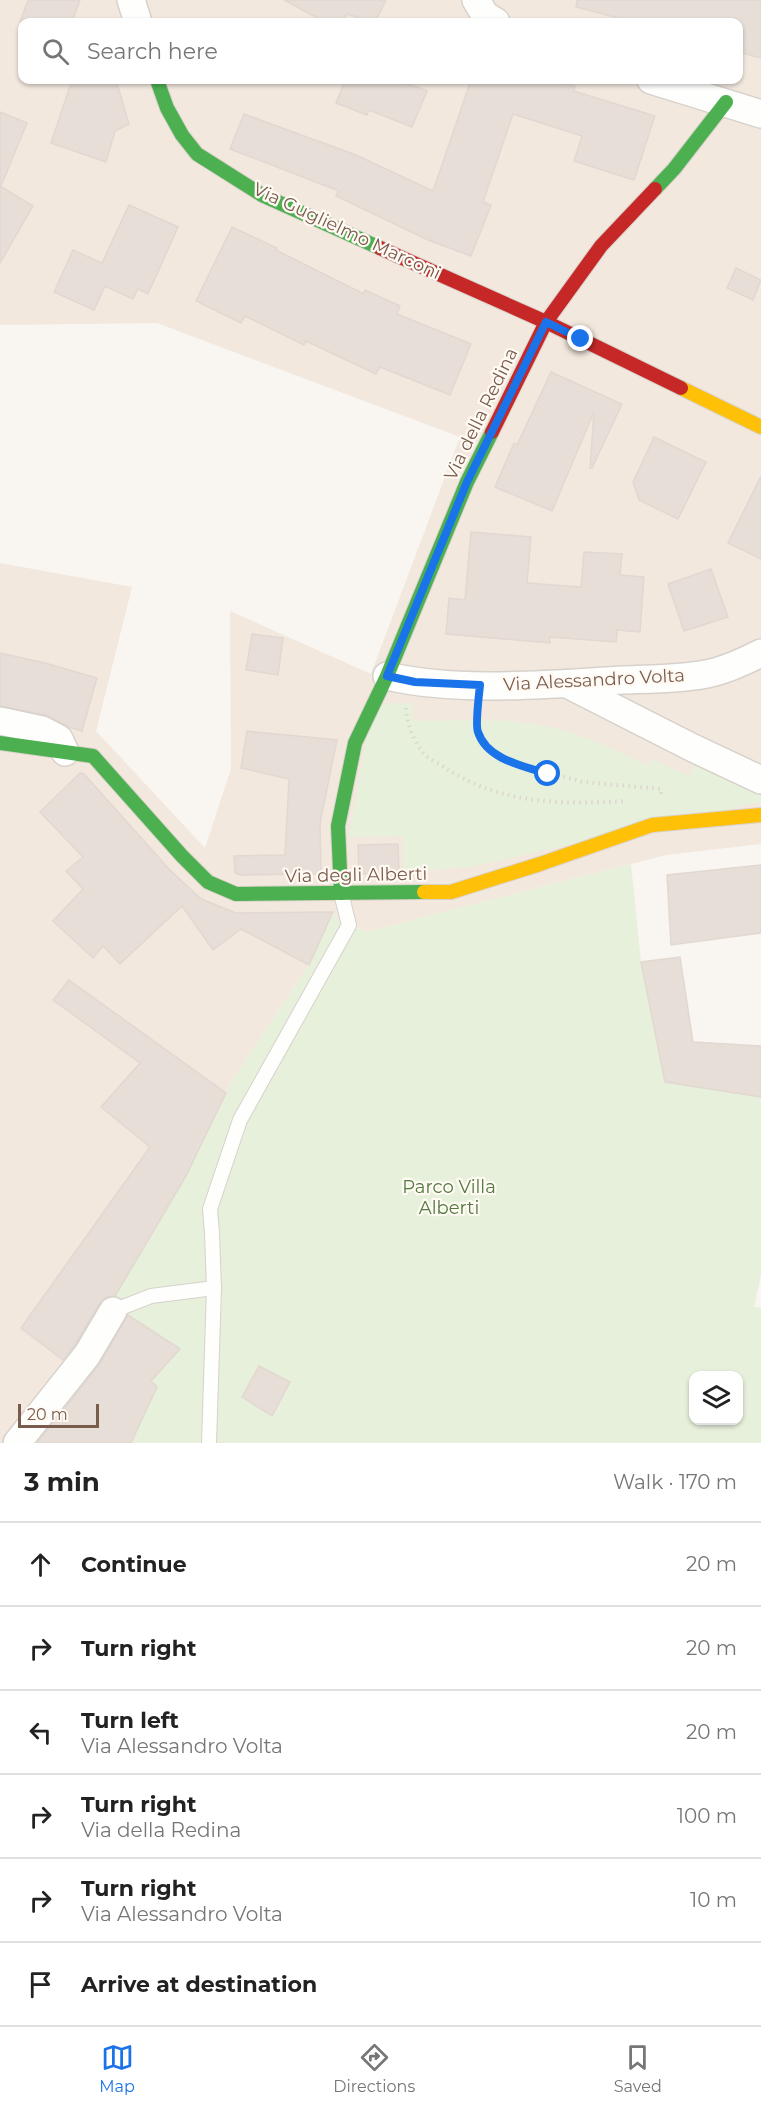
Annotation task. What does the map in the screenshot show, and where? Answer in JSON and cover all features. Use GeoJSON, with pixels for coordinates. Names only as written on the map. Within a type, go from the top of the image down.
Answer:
{"type":"FeatureCollection","features":[{"type":"Feature","properties":{"kind":"street"},"geometry":{"type":"LineString","coordinates":[[131,0],[137,18]]}},
{"type":"Feature","properties":{"kind":"street"},"geometry":{"type":"LineString","coordinates":[[476,0],[485,15],[490,18]]}},
{"type":"Feature","properties":{"kind":"street","name":"Via Guglielmo Marconi"},"geometry":{"type":"LineString","coordinates":[[158,84],[167,108],[197,154],[262,195],[546,322]]}},
{"type":"Feature","properties":{"kind":"street"},"geometry":{"type":"LineString","coordinates":[[665,84],[761,114]]}},
{"type":"Feature","properties":{"kind":"street","name":"Via della Redina"},"geometry":{"type":"LineString","coordinates":[[341,893],[338,826],[354,743],[387,676],[467,482],[546,322],[601,246],[674,169],[726,102]]}},
{"type":"Feature","properties":{"kind":"street"},"geometry":{"type":"LineString","coordinates":[[546,322],[761,428]]}},
{"type":"Feature","properties":{"kind":"street","name":"Via Alessandro Volta"},"geometry":{"type":"LineString","coordinates":[[387,676],[415,682],[480,685],[667,678],[714,673],[761,652]]}},
{"type":"Feature","properties":{"kind":"street"},"geometry":{"type":"LineString","coordinates":[[566,683],[761,780]]}},
{"type":"Feature","properties":{"kind":"street"},"geometry":{"type":"LineString","coordinates":[[0,721],[42,730],[59,739],[65,752]]}},
{"type":"Feature","properties":{"kind":"street","name":"Via degli Alberti"},"geometry":{"type":"LineString","coordinates":[[0,742],[93,756],[208,882],[236,894],[451,892],[652,825],[761,815]]}},
{"type":"Feature","properties":{"kind":"street"},"geometry":{"type":"LineString","coordinates":[[17,1443],[87,1355],[113,1311]]}},
{"type":"Feature","properties":{"kind":"lane"},"geometry":{"type":"LineString","coordinates":[[209,1443],[214,1288],[210,1209],[240,1120],[349,925],[341,893]]}},
{"type":"Feature","properties":{"kind":"lane"},"geometry":{"type":"LineString","coordinates":[[113,1311],[151,1296],[214,1288]]}},
{"type":"Feature","properties":{"kind":"path"},"geometry":{"type":"LineString","coordinates":[[480,685],[477,731],[490,751],[508,761],[583,782],[661,789],[661,798]]}},
{"type":"Feature","properties":{"kind":"path"},"geometry":{"type":"LineString","coordinates":[[406,701],[408,725],[425,755],[462,778],[499,794],[544,802],[581,804],[626,801]]}},
{"type":"Feature","properties":{"kind":"shaded area"},"geometry":{"type":"Polygon","coordinates":[[[0,0],[761,0],[761,844],[666,855],[366,932],[332,915],[309,965],[232,1081],[186,1176],[113,1311],[126,1314],[180,1349],[152,1382],[157,1387],[131,1443],[0,1443],[0,563],[132,587],[96,731],[205,848],[231,769],[230,611],[371,674],[460,437],[157,323],[0,325],[0,0]]]}},
{"type":"Feature","properties":{"kind":"green space"},"geometry":{"type":"Polygon","coordinates":[[[412,703],[414,721],[490,720],[534,724],[579,735],[650,766],[651,759],[690,776],[695,764],[761,796],[761,802],[474,866],[404,873],[403,836],[349,837],[367,734],[383,704],[412,703]]]}},
{"type":"Feature","properties":{"kind":"green space","name":"Parco Villa Alberti"},"geometry":{"type":"Polygon","coordinates":[[[631,864],[641,962],[665,1081],[761,1097],[761,1275],[754,1307],[761,1308],[761,1443],[131,1443],[157,1387],[151,1381],[179,1349],[126,1314],[108,1308],[186,1176],[232,1081],[309,965],[332,914],[366,932],[631,864]]]}},
{"type":"Feature","properties":{"kind":"building"},"geometry":{"type":"Polygon","coordinates":[[[28,0],[80,0],[73,18],[21,18],[28,0]]]}},
{"type":"Feature","properties":{"kind":"building"},"geometry":{"type":"Polygon","coordinates":[[[284,0],[386,0],[377,18],[360,18],[346,14],[344,18],[318,18],[284,0]]]}},
{"type":"Feature","properties":{"kind":"building"},"geometry":{"type":"Polygon","coordinates":[[[577,0],[761,0],[761,58],[743,53],[743,18],[618,18],[576,7],[577,0]]]}},
{"type":"Feature","properties":{"kind":"building"},"geometry":{"type":"Polygon","coordinates":[[[71,84],[117,84],[129,124],[115,131],[106,162],[51,143],[71,84]]]}},
{"type":"Feature","properties":{"kind":"building"},"geometry":{"type":"Polygon","coordinates":[[[343,84],[409,84],[427,91],[412,127],[369,110],[367,115],[336,103],[343,84]]]}},
{"type":"Feature","properties":{"kind":"building"},"geometry":{"type":"Polygon","coordinates":[[[470,84],[569,84],[575,86],[574,91],[655,116],[634,180],[574,161],[582,136],[513,114],[483,202],[491,205],[471,256],[428,240],[336,196],[339,191],[230,149],[244,114],[356,155],[433,191],[470,84]]]}},
{"type":"Feature","properties":{"kind":"building"},"geometry":{"type":"Polygon","coordinates":[[[0,112],[27,123],[1,186],[0,186],[0,112]]]}},
{"type":"Feature","properties":{"kind":"building"},"geometry":{"type":"Polygon","coordinates":[[[0,186],[33,206],[0,263],[0,186]]]}},
{"type":"Feature","properties":{"kind":"building"},"geometry":{"type":"Polygon","coordinates":[[[129,205],[178,227],[148,294],[138,289],[133,299],[105,286],[94,310],[54,292],[73,250],[102,263],[129,205]]]}},
{"type":"Feature","properties":{"kind":"building"},"geometry":{"type":"Polygon","coordinates":[[[232,227],[364,294],[365,290],[400,306],[397,314],[471,344],[450,395],[380,367],[376,374],[306,341],[304,345],[245,316],[241,323],[196,301],[232,227]]]}},
{"type":"Feature","properties":{"kind":"building"},"geometry":{"type":"Polygon","coordinates":[[[736,268],[761,280],[753,300],[727,288],[736,268]]]}},
{"type":"Feature","properties":{"kind":"building"},"geometry":{"type":"Polygon","coordinates":[[[551,372],[622,404],[590,468],[594,412],[552,511],[495,487],[514,443],[517,445],[551,372]]]}},
{"type":"Feature","properties":{"kind":"building"},"geometry":{"type":"Polygon","coordinates":[[[654,437],[706,462],[678,519],[639,500],[633,482],[654,437]]]}},
{"type":"Feature","properties":{"kind":"building"},"geometry":{"type":"Polygon","coordinates":[[[761,476],[761,559],[728,543],[761,476]]]}},
{"type":"Feature","properties":{"kind":"building"},"geometry":{"type":"Polygon","coordinates":[[[471,532],[531,537],[527,583],[581,587],[584,552],[622,554],[620,575],[644,577],[640,632],[617,630],[616,642],[550,637],[550,643],[446,634],[449,598],[465,600],[471,532]]]}},
{"type":"Feature","properties":{"kind":"building"},"geometry":{"type":"Polygon","coordinates":[[[711,569],[728,617],[684,631],[668,584],[711,569]]]}},
{"type":"Feature","properties":{"kind":"building"},"geometry":{"type":"Polygon","coordinates":[[[252,634],[283,638],[278,675],[246,670],[252,634]]]}},
{"type":"Feature","properties":{"kind":"building"},"geometry":{"type":"Polygon","coordinates":[[[0,653],[97,678],[82,731],[46,715],[0,706],[0,653]]]}},
{"type":"Feature","properties":{"kind":"building"},"geometry":{"type":"Polygon","coordinates":[[[247,731],[337,740],[320,823],[321,874],[240,875],[235,873],[234,856],[285,855],[289,779],[241,768],[247,731]]]}},
{"type":"Feature","properties":{"kind":"building"},"geometry":{"type":"Polygon","coordinates":[[[80,773],[84,774],[169,869],[201,899],[236,913],[333,912],[309,965],[241,929],[213,950],[182,906],[120,964],[103,946],[93,958],[53,921],[83,889],[66,871],[83,857],[40,812],[80,773]]]}},
{"type":"Feature","properties":{"kind":"building"},"geometry":{"type":"Polygon","coordinates":[[[398,844],[399,874],[359,874],[358,845],[398,844]]]}},
{"type":"Feature","properties":{"kind":"building"},"geometry":{"type":"Polygon","coordinates":[[[761,865],[761,933],[671,945],[667,875],[761,865]]]}},
{"type":"Feature","properties":{"kind":"building"},"geometry":{"type":"Polygon","coordinates":[[[680,957],[693,1042],[761,1046],[761,1097],[665,1082],[641,962],[680,957]]]}},
{"type":"Feature","properties":{"kind":"building"},"geometry":{"type":"Polygon","coordinates":[[[69,980],[226,1093],[186,1176],[115,1296],[106,1297],[100,1303],[63,1360],[21,1328],[150,1147],[101,1107],[140,1063],[53,1000],[69,980]]]}},
{"type":"Feature","properties":{"kind":"building"},"geometry":{"type":"Polygon","coordinates":[[[128,1315],[180,1349],[151,1381],[157,1387],[131,1443],[37,1443],[99,1365],[128,1315]]]}},
{"type":"Feature","properties":{"kind":"building"},"geometry":{"type":"Polygon","coordinates":[[[259,1366],[290,1382],[272,1416],[242,1397],[259,1366]]]}},
{"type":"Feature","properties":{"kind":"traffic: fast"},"geometry":{"type":"LineString","coordinates":[[158,84],[167,108],[182,135],[197,154],[262,195],[380,248]]}},
{"type":"Feature","properties":{"kind":"traffic: fast"},"geometry":{"type":"LineString","coordinates":[[655,189],[674,169],[726,102]]}},
{"type":"Feature","properties":{"kind":"traffic: fast"},"geometry":{"type":"LineString","coordinates":[[341,893],[338,826],[355,743],[387,676],[467,482],[492,432]]}},
{"type":"Feature","properties":{"kind":"traffic: fast"},"geometry":{"type":"LineString","coordinates":[[0,743],[93,756],[208,882],[236,894],[424,892]]}},
{"type":"Feature","properties":{"kind":"traffic: slow"},"geometry":{"type":"LineString","coordinates":[[681,388],[761,427]]}},
{"type":"Feature","properties":{"kind":"traffic: slow"},"geometry":{"type":"LineString","coordinates":[[424,892],[451,892],[652,825],[761,815]]}},
{"type":"Feature","properties":{"kind":"traffic: jam"},"geometry":{"type":"LineString","coordinates":[[492,432],[546,322],[601,246],[655,189]]}},
{"type":"Feature","properties":{"kind":"traffic: jam"},"geometry":{"type":"LineString","coordinates":[[380,248],[546,322],[681,388]]}},
{"type":"Feature","properties":{"kind":"route"},"geometry":{"type":"LineString","coordinates":[[548,774],[508,761],[490,751],[477,731],[480,685],[415,682],[387,676],[467,482],[546,322],[581,339]]}}]}
